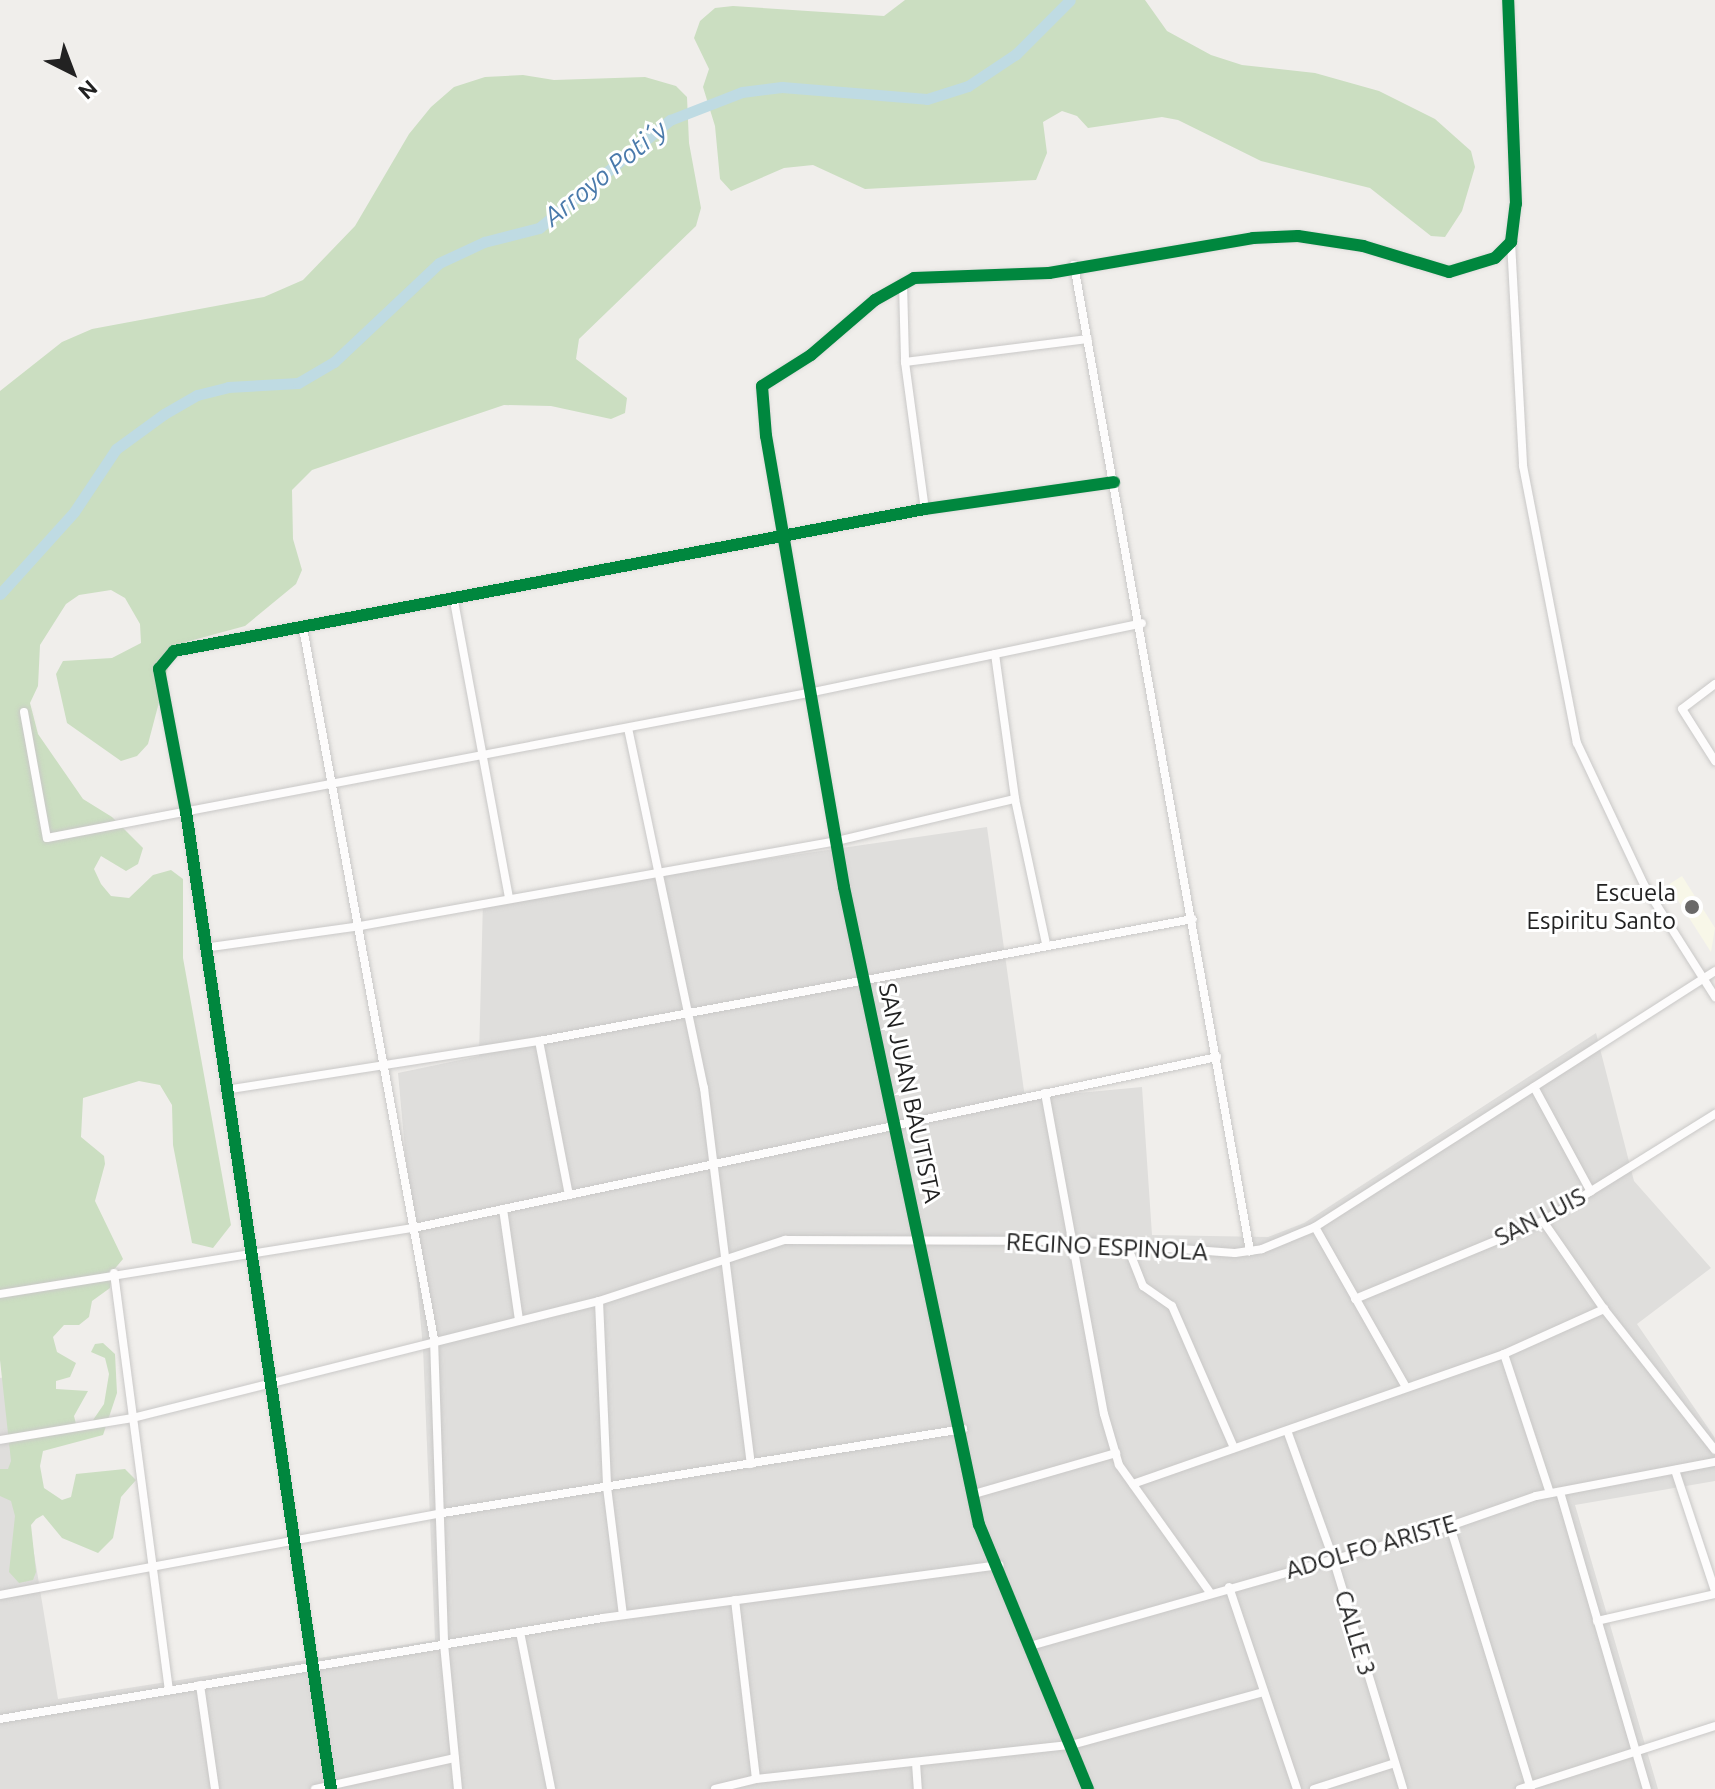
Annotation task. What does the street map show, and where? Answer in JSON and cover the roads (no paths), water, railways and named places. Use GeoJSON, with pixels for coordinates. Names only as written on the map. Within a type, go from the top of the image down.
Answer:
{"type":"FeatureCollection","features":[{"type":"Feature","properties":{"kind":"street"},"geometry":{"type":"LineString","coordinates":[[1508,0],[1516,175],[1511,242],[1523,466],[1577,743],[1644,885],[1715,997]]}},
{"type":"Feature","properties":{"kind":"street"},"geometry":{"type":"LineString","coordinates":[[925,509],[905,362],[903,283],[1049,273],[1074,265],[1298,236],[1363,246],[1449,272],[1479,266],[1511,242]]}},
{"type":"Feature","properties":{"kind":"street"},"geometry":{"type":"LineString","coordinates":[[1074,265],[1142,623],[1250,1251]]}},
{"type":"Feature","properties":{"kind":"street","name":"SAN JUAN BAUTISTA"},"geometry":{"type":"LineString","coordinates":[[903,283],[762,386],[785,536],[863,981],[963,1429],[979,1525],[999,1565],[1088,1789]]}},
{"type":"Feature","properties":{"kind":"street"},"geometry":{"type":"LineString","coordinates":[[905,362],[1088,339]]}},
{"type":"Feature","properties":{"kind":"street"},"geometry":{"type":"LineString","coordinates":[[331,1788],[314,1666],[291,1545],[186,812],[159,669],[174,651],[454,601],[925,509],[1114,482]]}},
{"type":"Feature","properties":{"kind":"street"},"geometry":{"type":"LineString","coordinates":[[454,601],[509,898]]}},
{"type":"Feature","properties":{"kind":"street"},"geometry":{"type":"LineString","coordinates":[[24,712],[47,838],[483,757],[1142,623]]}},
{"type":"Feature","properties":{"kind":"street"},"geometry":{"type":"LineString","coordinates":[[303,628],[434,1339],[443,1513],[444,1644],[458,1789]]}},
{"type":"Feature","properties":{"kind":"street"},"geometry":{"type":"LineString","coordinates":[[995,654],[1015,799],[1046,944]]}},
{"type":"Feature","properties":{"kind":"street"},"geometry":{"type":"LineString","coordinates":[[1715,684],[1682,709],[1715,761]]}},
{"type":"Feature","properties":{"kind":"street"},"geometry":{"type":"LineString","coordinates":[[628,728],[661,871],[715,1164],[751,1464]]}},
{"type":"Feature","properties":{"kind":"street"},"geometry":{"type":"LineString","coordinates":[[204,948],[360,926],[837,841],[1015,799]]}},
{"type":"Feature","properties":{"kind":"street"},"geometry":{"type":"LineString","coordinates":[[225,1090],[539,1041],[1193,919]]}},
{"type":"Feature","properties":{"kind":"street","name":"REGINO ESPINOLA"},"geometry":{"type":"LineString","coordinates":[[0,1440],[133,1418],[434,1339],[599,1301],[785,1240],[1072,1241],[1128,1248],[1250,1251],[1315,1227],[1715,971]]}},
{"type":"Feature","properties":{"kind":"street"},"geometry":{"type":"LineString","coordinates":[[539,1041],[569,1195]]}},
{"type":"Feature","properties":{"kind":"street"},"geometry":{"type":"LineString","coordinates":[[0,1294],[114,1273],[414,1228],[1217,1057]]}},
{"type":"Feature","properties":{"kind":"street"},"geometry":{"type":"LineString","coordinates":[[1534,1087],[1591,1192]]}},
{"type":"Feature","properties":{"kind":"street"},"geometry":{"type":"LineString","coordinates":[[1045,1093],[1116,1453],[1133,1484],[1209,1591]]}},
{"type":"Feature","properties":{"kind":"street","name":"SAN LUIS"},"geometry":{"type":"LineString","coordinates":[[1355,1299],[1543,1221],[1715,1114]]}},
{"type":"Feature","properties":{"kind":"street"},"geometry":{"type":"LineString","coordinates":[[503,1209],[519,1320]]}},
{"type":"Feature","properties":{"kind":"street"},"geometry":{"type":"LineString","coordinates":[[1543,1221],[1604,1309],[1715,1450]]}},
{"type":"Feature","properties":{"kind":"street"},"geometry":{"type":"LineString","coordinates":[[1315,1227],[1406,1387]]}},
{"type":"Feature","properties":{"kind":"street"},"geometry":{"type":"LineString","coordinates":[[1128,1248],[1143,1286],[1172,1306],[1234,1448]]}},
{"type":"Feature","properties":{"kind":"street"},"geometry":{"type":"LineString","coordinates":[[114,1273],[169,1690]]}},
{"type":"Feature","properties":{"kind":"street"},"geometry":{"type":"LineString","coordinates":[[599,1301],[607,1487],[623,1615]]}},
{"type":"Feature","properties":{"kind":"street"},"geometry":{"type":"LineString","coordinates":[[1133,1484],[1234,1448],[1288,1433],[1406,1387],[1504,1354],[1604,1309]]}},
{"type":"Feature","properties":{"kind":"street"},"geometry":{"type":"LineString","coordinates":[[1504,1354],[1555,1492],[1647,1789]]}},
{"type":"Feature","properties":{"kind":"street"},"geometry":{"type":"LineString","coordinates":[[0,1595],[153,1565],[291,1545],[443,1513],[963,1429]]}},
{"type":"Feature","properties":{"kind":"street","name":"CALLE 3"},"geometry":{"type":"LineString","coordinates":[[1288,1433],[1333,1558],[1403,1789]]}},
{"type":"Feature","properties":{"kind":"street"},"geometry":{"type":"LineString","coordinates":[[974,1494],[1116,1453]]}},
{"type":"Feature","properties":{"kind":"street","name":"ADOLFO ARISTE"},"geometry":{"type":"LineString","coordinates":[[1030,1646],[1209,1591],[1450,1526],[1555,1492],[1715,1462]]}},
{"type":"Feature","properties":{"kind":"street"},"geometry":{"type":"LineString","coordinates":[[1597,1621],[1715,1592],[1675,1470]]}},
{"type":"Feature","properties":{"kind":"street"},"geometry":{"type":"LineString","coordinates":[[1450,1526],[1530,1787]]}},
{"type":"Feature","properties":{"kind":"street"},"geometry":{"type":"LineString","coordinates":[[0,1719],[623,1615],[999,1565]]}},
{"type":"Feature","properties":{"kind":"street"},"geometry":{"type":"LineString","coordinates":[[1229,1587],[1297,1789]]}},
{"type":"Feature","properties":{"kind":"street"},"geometry":{"type":"LineString","coordinates":[[735,1600],[756,1779]]}},
{"type":"Feature","properties":{"kind":"street"},"geometry":{"type":"LineString","coordinates":[[520,1632],[551,1789]]}},
{"type":"Feature","properties":{"kind":"street"},"geometry":{"type":"LineString","coordinates":[[200,1685],[215,1789]]}},
{"type":"Feature","properties":{"kind":"street"},"geometry":{"type":"LineString","coordinates":[[715,1789],[756,1779],[799,1777],[1071,1745],[1264,1692]]}},
{"type":"Feature","properties":{"kind":"street"},"geometry":{"type":"LineString","coordinates":[[1520,1789],[1715,1726]]}},
{"type":"Feature","properties":{"kind":"street"},"geometry":{"type":"LineString","coordinates":[[315,1789],[331,1788],[455,1758]]}},
{"type":"Feature","properties":{"kind":"street"},"geometry":{"type":"LineString","coordinates":[[916,1763],[918,1789]]}},
{"type":"Feature","properties":{"kind":"street"},"geometry":{"type":"LineString","coordinates":[[1314,1789],[1395,1763]]}},
{"type":"Feature","properties":{"kind":"street"},"geometry":{"type":"LineString","coordinates":[[799,1777],[800,1789]]}},
{"type":"Feature","properties":{"kind":"waterway","name":"Arroyo Poti´y"},"geometry":{"type":"LineString","coordinates":[[0,594],[74,512],[116,449],[164,414],[197,395],[228,387],[298,383],[334,362],[439,263],[484,242],[539,228],[670,120],[742,92],[782,87],[927,99],[968,86],[1016,54],[1070,0]]}},
{"type":"Feature","properties":{"kind":"place","name":"Escuela Espiritu Santo"},"geometry":{"type":"Point","coordinates":[1692,907]}}]}
